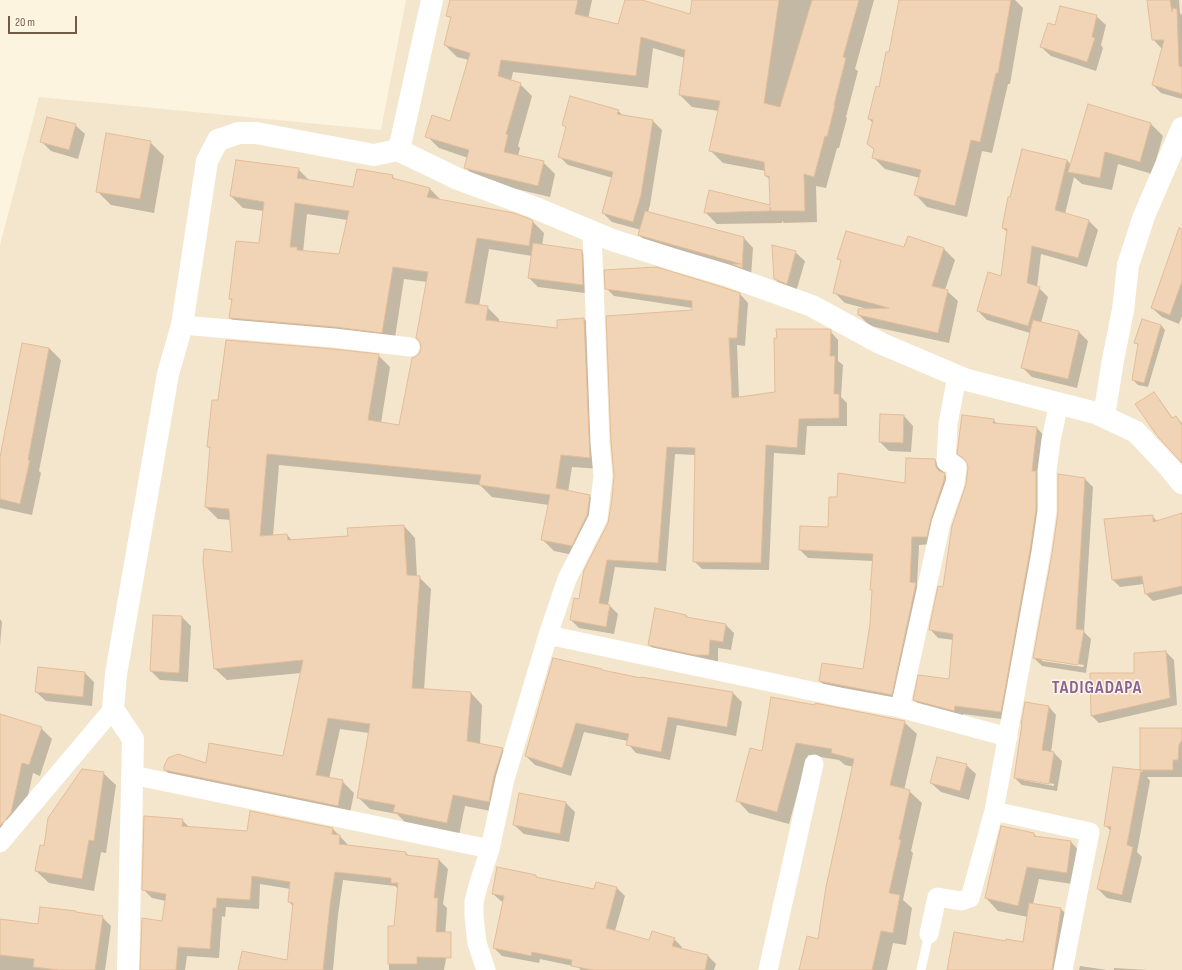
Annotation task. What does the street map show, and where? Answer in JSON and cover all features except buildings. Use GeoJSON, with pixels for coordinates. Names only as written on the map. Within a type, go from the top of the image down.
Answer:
{"type":"FeatureCollection","features":[{"type":"Feature","properties":{"kind":"main road"},"geometry":{"type":"LineString","coordinates":[[398,150],[432,0]]}},
{"type":"Feature","properties":{"kind":"main road"},"geometry":{"type":"LineString","coordinates":[[1104,416],[1123,310],[1128,265],[1144,216],[1182,128]]}},
{"type":"Feature","properties":{"kind":"main road"},"geometry":{"type":"LineString","coordinates":[[128,970],[133,739],[113,709],[116,674],[168,374],[182,324],[207,161],[218,140],[238,133],[256,133],[374,155],[398,150],[458,179],[533,207],[612,240],[726,275],[812,306],[880,343],[967,380],[1104,416],[1136,432],[1182,483]]}},
{"type":"Feature","properties":{"kind":"street"},"geometry":{"type":"LineString","coordinates":[[489,969],[477,943],[474,902],[490,849],[505,779],[548,635],[567,579],[598,518],[603,476],[600,444],[592,232]]}},
{"type":"Feature","properties":{"kind":"street"},"geometry":{"type":"LineString","coordinates":[[182,324],[334,338],[410,347]]}},
{"type":"Feature","properties":{"kind":"street"},"geometry":{"type":"LineString","coordinates":[[900,708],[942,523],[955,483],[957,467],[952,463],[946,462],[948,424],[957,376]]}},
{"type":"Feature","properties":{"kind":"street"},"geometry":{"type":"LineString","coordinates":[[928,934],[937,897],[961,901],[970,898],[994,811],[1046,518],[1047,471],[1051,440],[1059,403]]}},
{"type":"Feature","properties":{"kind":"street"},"geometry":{"type":"LineString","coordinates":[[548,635],[840,697],[900,708],[1008,737]]}},
{"type":"Feature","properties":{"kind":"street"},"geometry":{"type":"LineString","coordinates":[[0,842],[113,709]]}},
{"type":"Feature","properties":{"kind":"street"},"geometry":{"type":"LineString","coordinates":[[768,970],[814,764]]}},
{"type":"Feature","properties":{"kind":"street"},"geometry":{"type":"LineString","coordinates":[[132,775],[490,849]]}},
{"type":"Feature","properties":{"kind":"street"},"geometry":{"type":"LineString","coordinates":[[994,811],[1090,832],[1063,970]]}},
{"type":"Feature","properties":{"kind":"lane"},"geometry":{"type":"LineString","coordinates":[[921,970],[928,934]]}},
{"type":"Feature","properties":{"kind":"shaded area"},"geometry":{"type":"Polygon","coordinates":[[[406,0],[1182,0],[1182,970],[0,970],[0,245],[39,97],[381,130],[406,0]]]}},
{"type":"Feature","properties":{"kind":"district","name":"TADIGADAPA"},"geometry":{"type":"Point","coordinates":[1097,688]}}]}
